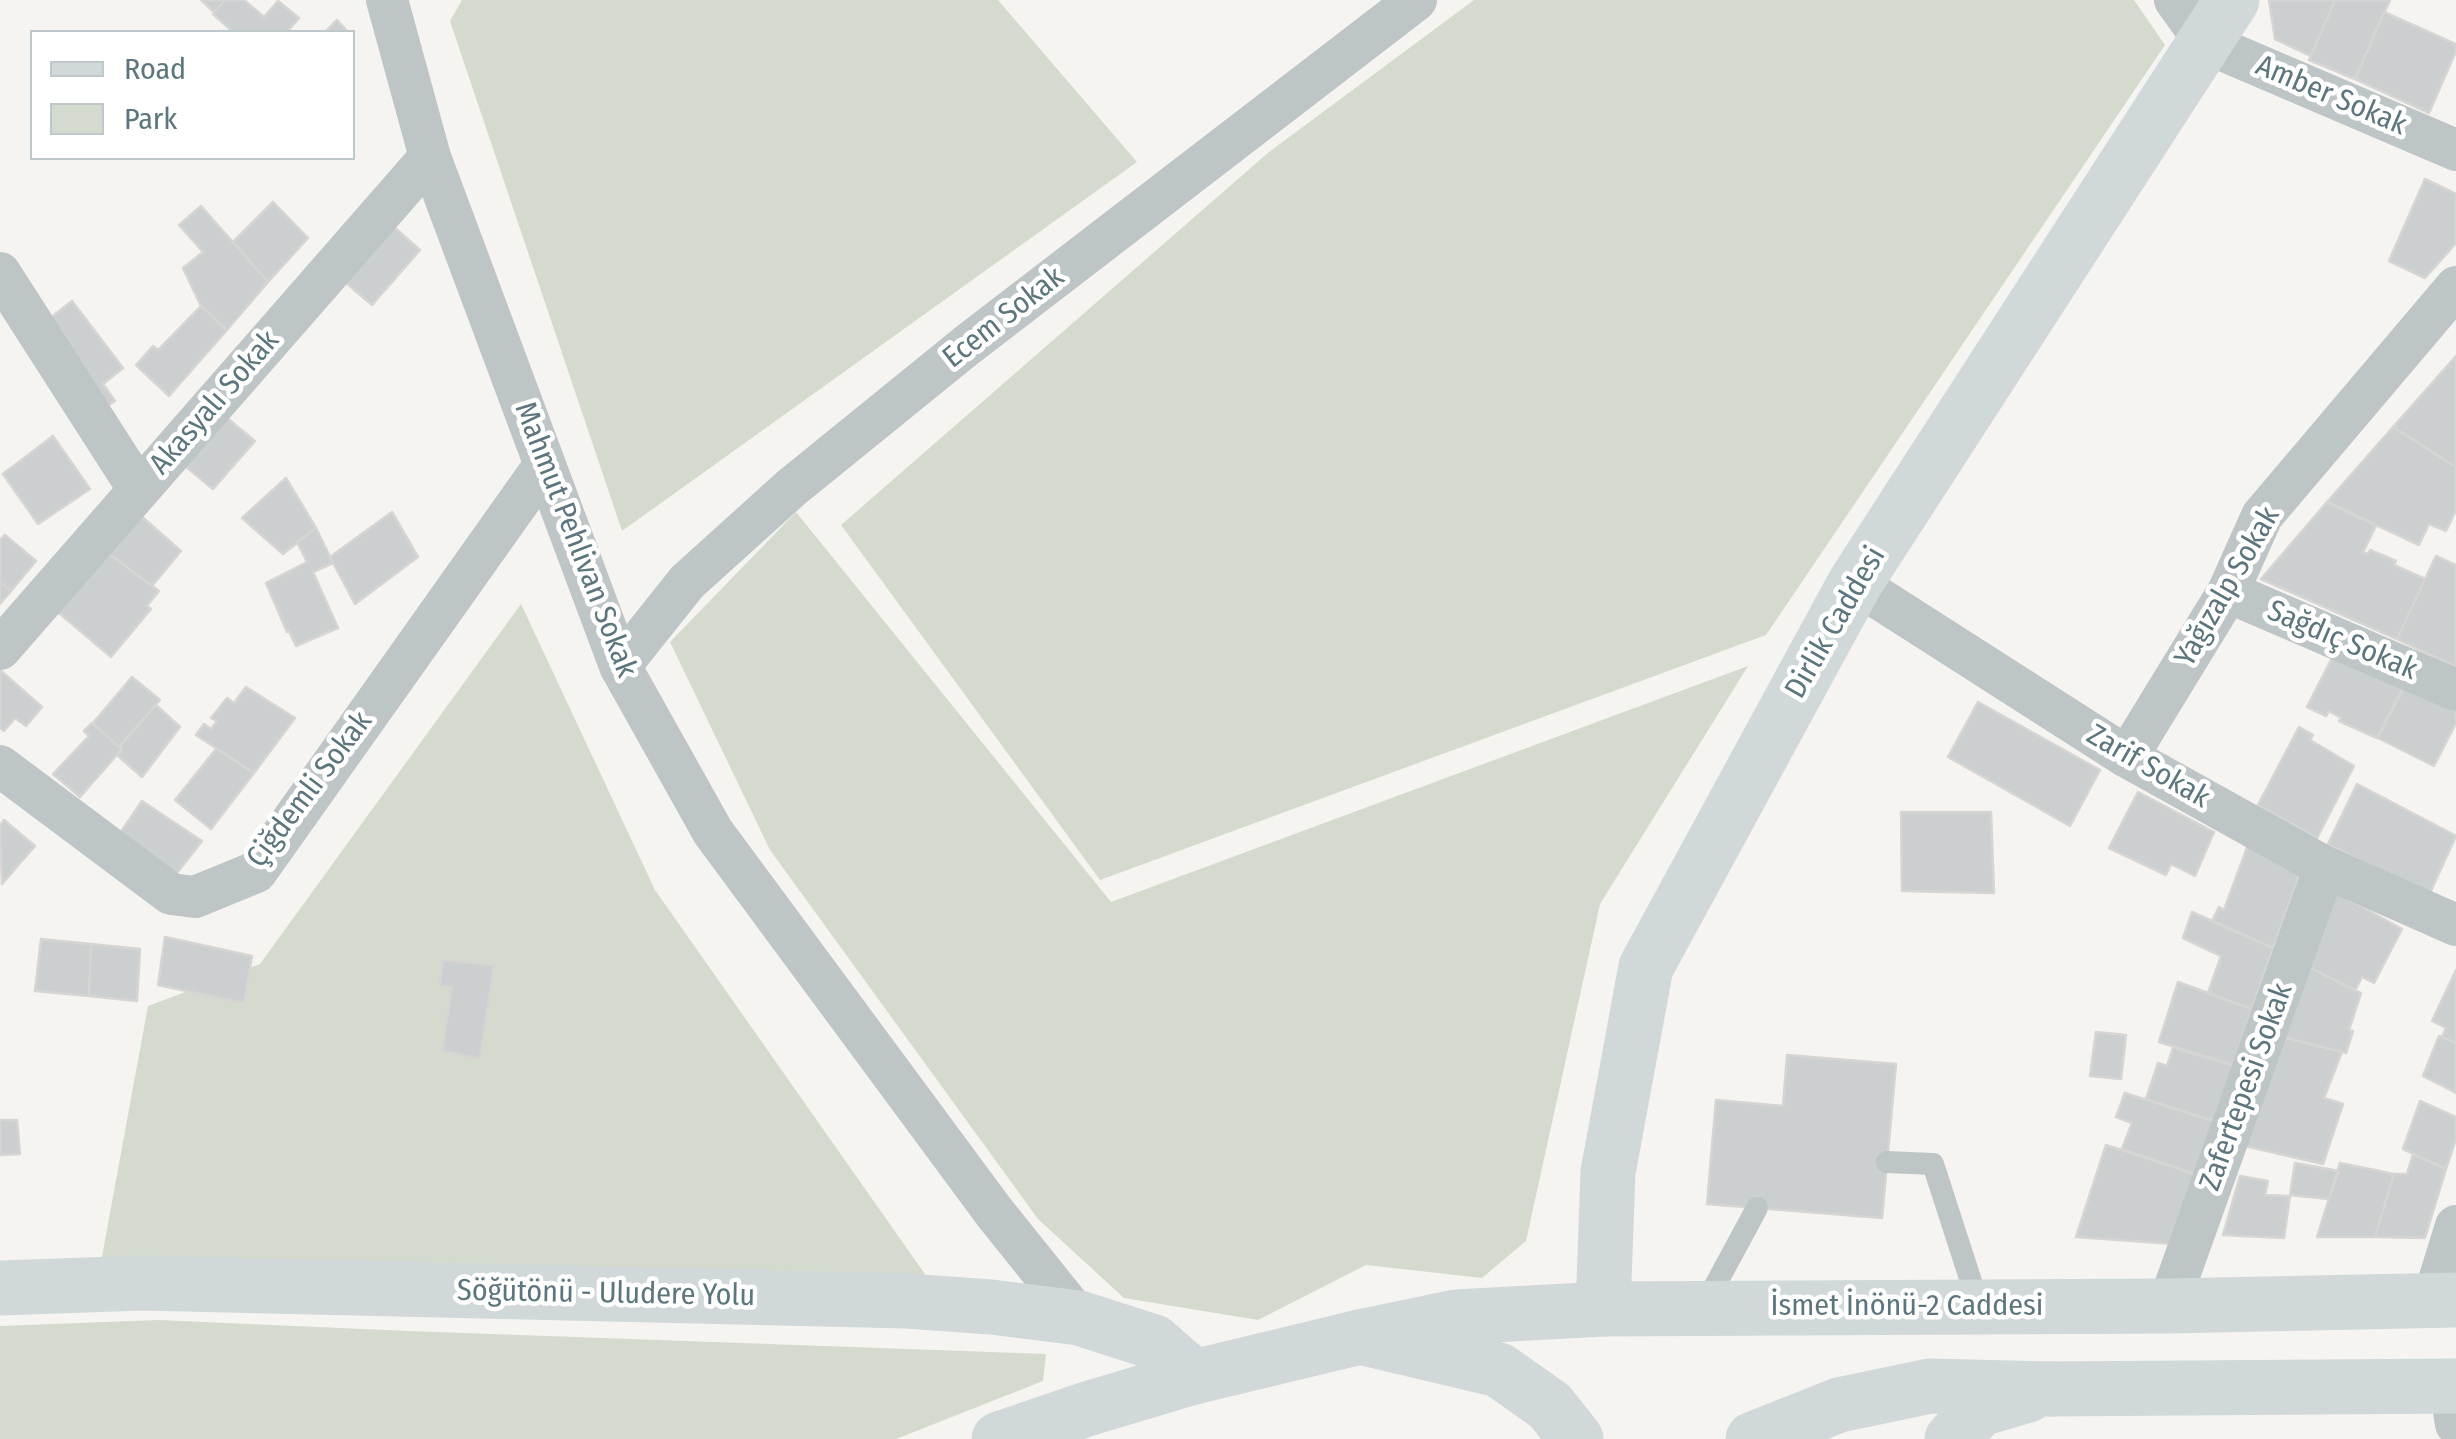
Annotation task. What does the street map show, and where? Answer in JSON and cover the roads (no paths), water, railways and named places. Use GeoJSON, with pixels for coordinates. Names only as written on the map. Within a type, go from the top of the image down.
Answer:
{"type":"FeatureCollection","features":[{"type":"Feature","properties":{"kind":"main road","name":"Dirlik Caddesi"},"geometry":{"type":"LineString","coordinates":[[1602,1309],[1608,1172],[1646,967],[1855,583],[2204,14]]}},
{"type":"Feature","properties":{"kind":"main road","name":"Söğütönü - Uludere Yolu"},"geometry":{"type":"LineString","coordinates":[[0,1288],[142,1283],[907,1301],[990,1307],[1079,1318],[1154,1342],[1194,1378]]}},
{"type":"Feature","properties":{"kind":"main road","name":"İsmet İnönü-2 Caddesi"},"geometry":{"type":"LineString","coordinates":[[1000,1439],[1194,1378],[1456,1317],[1602,1309],[2168,1306],[2445,1300]]}},
{"type":"Feature","properties":{"kind":"main road"},"geometry":{"type":"LineString","coordinates":[[1360,1337],[1499,1370],[1550,1406],[1576,1439]]}},
{"type":"Feature","properties":{"kind":"main road"},"geometry":{"type":"LineString","coordinates":[[1754,1439],[1839,1404],[1930,1386],[2454,1399]]}},
{"type":"Feature","properties":{"kind":"main road"},"geometry":{"type":"LineString","coordinates":[[1952,1439],[1980,1408],[2050,1389]]}},
{"type":"Feature","properties":{"kind":"street","name":"Ecem Sokak"},"geometry":{"type":"LineString","coordinates":[[620,666],[687,582],[791,488],[966,346],[1416,0]]}},
{"type":"Feature","properties":{"kind":"street","name":"Mahmut Pehlivan Sokak"},"geometry":{"type":"LineString","coordinates":[[395,6],[430,157],[620,666],[713,832],[994,1212],[1079,1318]]}},
{"type":"Feature","properties":{"kind":"street","name":"Amber Sokak"},"geometry":{"type":"LineString","coordinates":[[2204,14],[2456,150]]}},
{"type":"Feature","properties":{"kind":"street","name":"Akasyalı Sokak"},"geometry":{"type":"LineString","coordinates":[[0,650],[430,157]]}},
{"type":"Feature","properties":{"kind":"street"},"geometry":{"type":"LineString","coordinates":[[0,273],[139,490]]}},
{"type":"Feature","properties":{"kind":"street","name":"Yağızalp Sokak"},"geometry":{"type":"LineString","coordinates":[[2127,758],[2228,592],[2262,516],[2456,287]]}},
{"type":"Feature","properties":{"kind":"street","name":"Çiğdemli Sokak"},"geometry":{"type":"LineString","coordinates":[[0,766],[171,894],[195,897],[256,872],[544,466]]}},
{"type":"Feature","properties":{"kind":"street","name":"Zarif Sokak"},"geometry":{"type":"LineString","coordinates":[[1855,583],[2127,758],[2326,868],[2456,925]]}},
{"type":"Feature","properties":{"kind":"street","name":"Sağdıç Sokak"},"geometry":{"type":"LineString","coordinates":[[2228,592],[2456,690]]}},
{"type":"Feature","properties":{"kind":"street","name":"Zafertepesi Sokak"},"geometry":{"type":"LineString","coordinates":[[2168,1306],[2326,868]]}},
{"type":"Feature","properties":{"kind":"street"},"geometry":{"type":"LineString","coordinates":[[2445,1300],[2456,1226]]}},
{"type":"Feature","properties":{"kind":"lane"},"geometry":{"type":"LineString","coordinates":[[1887,1162],[1932,1164],[1979,1306]]}},
{"type":"Feature","properties":{"kind":"lane"},"geometry":{"type":"LineString","coordinates":[[1702,1309],[1757,1208]]}}]}
